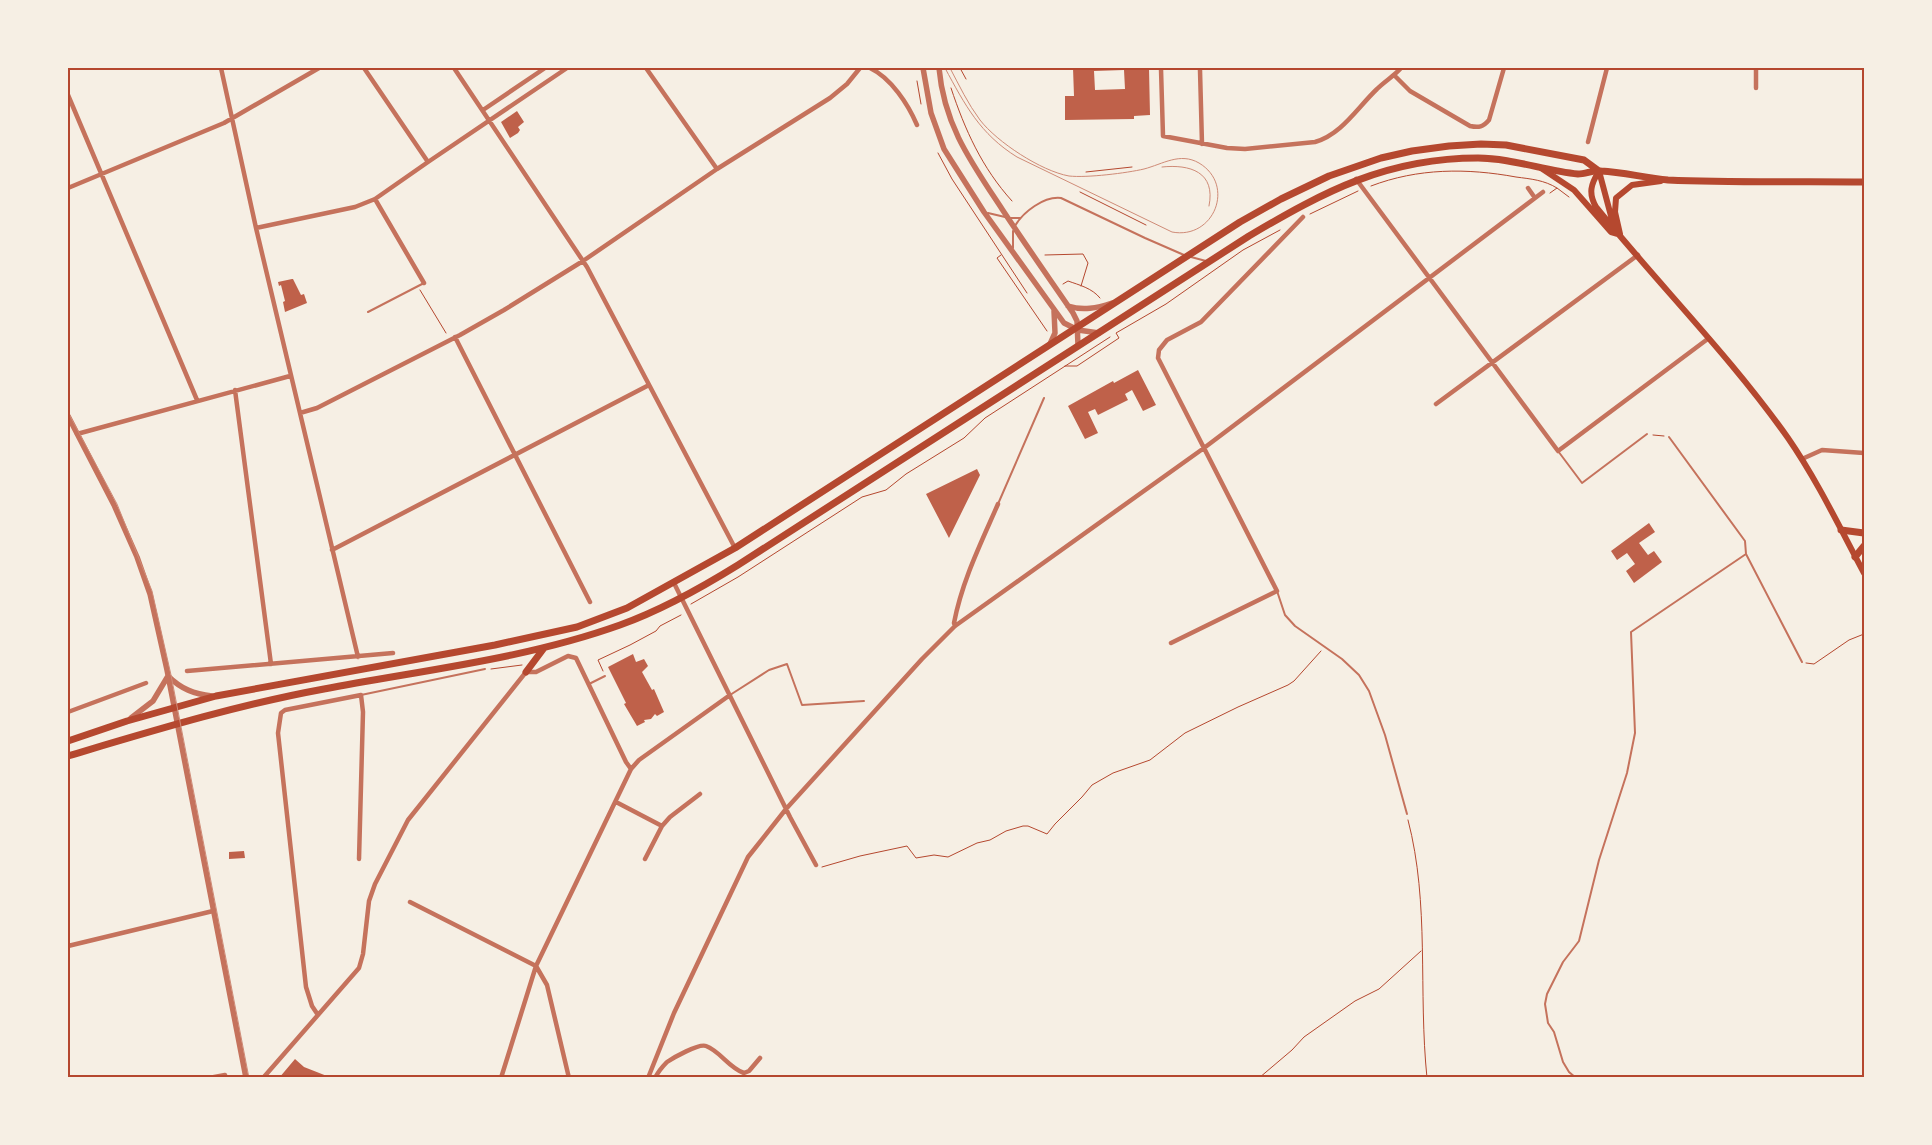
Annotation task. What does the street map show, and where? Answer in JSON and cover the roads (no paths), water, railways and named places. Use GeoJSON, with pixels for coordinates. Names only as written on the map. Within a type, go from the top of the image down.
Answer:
{"type":"FeatureCollection","features":[{"type":"Feature","properties":{"kind":"main road"},"geometry":{"type":"LineString","coordinates":[[68,741],[174,707],[216,696],[459,652],[552,633],[614,615],[674,584],[735,548],[1050,344],[1077,329],[1187,256],[1281,199],[1348,168],[1405,153],[1449,146],[1481,144],[1506,145],[1584,160],[1599,170],[1611,216],[1620,236]]}},
{"type":"Feature","properties":{"kind":"main road"},"geometry":{"type":"LineString","coordinates":[[68,756],[177,725],[322,689],[544,648],[621,625],[682,598],[745,561],[1078,346],[1100,334],[1162,290],[1208,261],[1289,212],[1356,179],[1412,164],[1450,159],[1479,158],[1536,165],[1580,174],[1599,170],[1667,180],[1864,182]]}},
{"type":"Feature","properties":{"kind":"main road"},"geometry":{"type":"LineString","coordinates":[[1536,165],[1574,190],[1611,232],[1620,236]]}},
{"type":"Feature","properties":{"kind":"main road"},"geometry":{"type":"LineString","coordinates":[[1599,170],[1591,183],[1591,198],[1620,236],[1709,338],[1767,410],[1803,461],[1864,573]]}},
{"type":"Feature","properties":{"kind":"main road"},"geometry":{"type":"LineString","coordinates":[[1620,236],[1615,212],[1616,198],[1632,185],[1667,180]]}},
{"type":"Feature","properties":{"kind":"main road"},"geometry":{"type":"LineString","coordinates":[[1841,530],[1864,533]]}},
{"type":"Feature","properties":{"kind":"main road"},"geometry":{"type":"LineString","coordinates":[[1856,557],[1864,546]]}},
{"type":"Feature","properties":{"kind":"main road"},"geometry":{"type":"LineString","coordinates":[[529,669],[544,648]]}},
{"type":"Feature","properties":{"kind":"street"},"geometry":{"type":"LineString","coordinates":[[221,68],[290,376],[358,658]]}},
{"type":"Feature","properties":{"kind":"street"},"geometry":{"type":"LineString","coordinates":[[68,188],[232,119],[319,68]]}},
{"type":"Feature","properties":{"kind":"street"},"geometry":{"type":"LineString","coordinates":[[364,68],[428,162]]}},
{"type":"Feature","properties":{"kind":"street"},"geometry":{"type":"LineString","coordinates":[[454,68],[583,260],[735,548]]}},
{"type":"Feature","properties":{"kind":"street"},"geometry":{"type":"LineString","coordinates":[[483,110],[545,68]]}},
{"type":"Feature","properties":{"kind":"street"},"geometry":{"type":"LineString","coordinates":[[256,228],[355,207],[375,199],[567,68]]}},
{"type":"Feature","properties":{"kind":"street"},"geometry":{"type":"LineString","coordinates":[[646,68],[717,169]]}},
{"type":"Feature","properties":{"kind":"street"},"geometry":{"type":"LineString","coordinates":[[300,413],[317,408],[504,310],[583,260],[717,169],[830,98],[860,68]]}},
{"type":"Feature","properties":{"kind":"street"},"geometry":{"type":"LineString","coordinates":[[870,68],[876,71],[899,94],[909,107],[917,125]]}},
{"type":"Feature","properties":{"kind":"street"},"geometry":{"type":"LineString","coordinates":[[923,68],[927,96],[940,139],[950,159],[984,212],[1013,254],[1027,270],[1054,311],[1064,322],[1077,329],[1100,334]]}},
{"type":"Feature","properties":{"kind":"street"},"geometry":{"type":"LineString","coordinates":[[939,68],[944,103],[957,138],[1007,218],[1077,321],[1078,346]]}},
{"type":"Feature","properties":{"kind":"street"},"geometry":{"type":"LineString","coordinates":[[1161,69],[1163,136],[1202,144],[1245,149],[1315,142],[1326,139],[1335,133],[1378,87],[1401,68]]}},
{"type":"Feature","properties":{"kind":"street"},"geometry":{"type":"LineString","coordinates":[[1394,75],[1410,90],[1470,126],[1478,128],[1485,125],[1489,120],[1504,68]]}},
{"type":"Feature","properties":{"kind":"street"},"geometry":{"type":"LineString","coordinates":[[1588,142],[1607,68]]}},
{"type":"Feature","properties":{"kind":"street"},"geometry":{"type":"LineString","coordinates":[[1756,68],[1756,88]]}},
{"type":"Feature","properties":{"kind":"street"},"geometry":{"type":"LineString","coordinates":[[1200,70],[1202,144]]}},
{"type":"Feature","properties":{"kind":"street"},"geometry":{"type":"LineString","coordinates":[[68,96],[197,400]]}},
{"type":"Feature","properties":{"kind":"street"},"geometry":{"type":"LineString","coordinates":[[1356,179],[1558,450],[1709,338]]}},
{"type":"Feature","properties":{"kind":"street"},"geometry":{"type":"LineString","coordinates":[[1528,188],[1535,198]]}},
{"type":"Feature","properties":{"kind":"street"},"geometry":{"type":"LineString","coordinates":[[648,1078],[674,1013],[748,857],[786,809],[922,659],[956,626],[1204,448],[1543,192]]}},
{"type":"Feature","properties":{"kind":"street"},"geometry":{"type":"LineString","coordinates":[[375,199],[424,284]]}},
{"type":"Feature","properties":{"kind":"street"},"geometry":{"type":"LineString","coordinates":[[1171,643],[1277,591],[1158,358],[1158,350],[1168,340],[1201,322],[1304,218]]}},
{"type":"Feature","properties":{"kind":"street"},"geometry":{"type":"LineString","coordinates":[[1436,404],[1638,255]]}},
{"type":"Feature","properties":{"kind":"street"},"geometry":{"type":"LineString","coordinates":[[1068,306],[1083,309],[1096,308],[1116,302]]}},
{"type":"Feature","properties":{"kind":"street"},"geometry":{"type":"LineString","coordinates":[[1050,344],[1055,333],[1054,311]]}},
{"type":"Feature","properties":{"kind":"street"},"geometry":{"type":"LineString","coordinates":[[455,337],[590,602]]}},
{"type":"Feature","properties":{"kind":"street"},"geometry":{"type":"LineString","coordinates":[[77,434],[290,376]]}},
{"type":"Feature","properties":{"kind":"street"},"geometry":{"type":"LineString","coordinates":[[332,550],[649,385]]}},
{"type":"Feature","properties":{"kind":"street"},"geometry":{"type":"LineString","coordinates":[[235,390],[271,664]]}},
{"type":"Feature","properties":{"kind":"street"},"geometry":{"type":"LineString","coordinates":[[68,416],[114,505],[140,565],[155,614],[246,1078]]}},
{"type":"Feature","properties":{"kind":"street"},"geometry":{"type":"LineString","coordinates":[[1803,461],[1822,450],[1864,453]]}},
{"type":"Feature","properties":{"kind":"street"},"geometry":{"type":"LineString","coordinates":[[956,626],[954,623],[957,606],[969,572],[998,504]]}},
{"type":"Feature","properties":{"kind":"street"},"geometry":{"type":"LineString","coordinates":[[674,584],[786,809],[816,865]]}},
{"type":"Feature","properties":{"kind":"street"},"geometry":{"type":"LineString","coordinates":[[187,671],[358,658],[393,653]]}},
{"type":"Feature","properties":{"kind":"street"},"geometry":{"type":"LineString","coordinates":[[263,1078],[359,968],[364,954],[369,901],[375,884],[408,820],[529,669],[536,672],[568,656],[576,658],[631,769]]}},
{"type":"Feature","properties":{"kind":"street"},"geometry":{"type":"LineString","coordinates":[[168,676],[195,694],[216,696]]}},
{"type":"Feature","properties":{"kind":"street"},"geometry":{"type":"LineString","coordinates":[[128,721],[153,701],[168,676]]}},
{"type":"Feature","properties":{"kind":"street"},"geometry":{"type":"LineString","coordinates":[[68,712],[146,683]]}},
{"type":"Feature","properties":{"kind":"street"},"geometry":{"type":"LineString","coordinates":[[318,1016],[312,1006],[306,987],[278,733],[278,722],[281,713],[285,710],[297,706],[361,695],[363,712],[359,859]]}},
{"type":"Feature","properties":{"kind":"street"},"geometry":{"type":"LineString","coordinates":[[501,1078],[536,966],[631,769],[639,760],[730,695]]}},
{"type":"Feature","properties":{"kind":"street"},"geometry":{"type":"LineString","coordinates":[[645,860],[662,826],[670,817],[700,794]]}},
{"type":"Feature","properties":{"kind":"street"},"geometry":{"type":"LineString","coordinates":[[616,802],[662,826]]}},
{"type":"Feature","properties":{"kind":"street"},"geometry":{"type":"LineString","coordinates":[[410,902],[536,966],[547,985],[569,1078]]}},
{"type":"Feature","properties":{"kind":"street"},"geometry":{"type":"LineString","coordinates":[[68,946],[213,911]]}},
{"type":"Feature","properties":{"kind":"street"},"geometry":{"type":"LineString","coordinates":[[655,1078],[659,1070],[668,1062],[700,1046],[708,1047],[744,1073],[751,1070],[760,1058]]}},
{"type":"Feature","properties":{"kind":"street"},"geometry":{"type":"LineString","coordinates":[[209,1078],[224,1075]]}},
{"type":"Feature","properties":{"kind":"lane"},"geometry":{"type":"LineString","coordinates":[[1013,254],[1012,238],[1014,228],[1020,218],[1045,200],[1061,198],[1187,256],[1208,261]]}},
{"type":"Feature","properties":{"kind":"lane"},"geometry":{"type":"LineString","coordinates":[[984,212],[1007,218],[1020,218]]}},
{"type":"Feature","properties":{"kind":"lane"},"geometry":{"type":"LineString","coordinates":[[368,312],[424,284]]}},
{"type":"Feature","properties":{"kind":"lane"},"geometry":{"type":"LineString","coordinates":[[998,504],[1044,398]]}},
{"type":"Feature","properties":{"kind":"lane"},"geometry":{"type":"LineString","coordinates":[[1558,450],[1582,482],[1647,434]]}},
{"type":"Feature","properties":{"kind":"lane"},"geometry":{"type":"LineString","coordinates":[[1669,437],[1745,541],[1746,554],[1802,662]]}},
{"type":"Feature","properties":{"kind":"lane"},"geometry":{"type":"LineString","coordinates":[[1576,1078],[1569,1072],[1563,1062],[1554,1032],[1548,1023],[1545,1004],[1547,994],[1562,962],[1579,941],[1598,860],[1627,773],[1635,734],[1631,632],[1746,554]]}},
{"type":"Feature","properties":{"kind":"lane"},"geometry":{"type":"LineString","coordinates":[[1277,591],[1286,615],[1295,626],[1342,660],[1359,675],[1369,691],[1385,734],[1407,814]]}},
{"type":"Feature","properties":{"kind":"lane"},"geometry":{"type":"LineString","coordinates":[[730,695],[769,670],[787,664],[802,705],[864,702]]}},
{"type":"Feature","properties":{"kind":"lane"},"geometry":{"type":"LineString","coordinates":[[361,695],[485,669]]}},
{"type":"Feature","properties":{"kind":"lane"},"geometry":{"type":"LineString","coordinates":[[589,684],[605,676]]}},
{"type":"Feature","properties":{"kind":"tram line"},"geometry":{"type":"LineString","coordinates":[[945,68],[959,94],[983,128],[993,139],[1017,157],[1172,232],[1187,232],[1199,228],[1209,219],[1215,209],[1218,197],[1216,184],[1210,173],[1199,163],[1192,160],[1178,159],[1137,171],[1086,176],[1069,176],[1033,162],[1008,146],[980,120],[950,68]]}},
{"type":"Feature","properties":{"kind":"tram line"},"geometry":{"type":"LineString","coordinates":[[1162,167],[1182,167],[1199,173],[1209,185],[1209,206]]}},
{"type":"Feature","properties":{"kind":"tram line"},"geometry":{"type":"LineString","coordinates":[[68,412],[117,504],[152,591],[171,675],[249,1078]]}}]}
